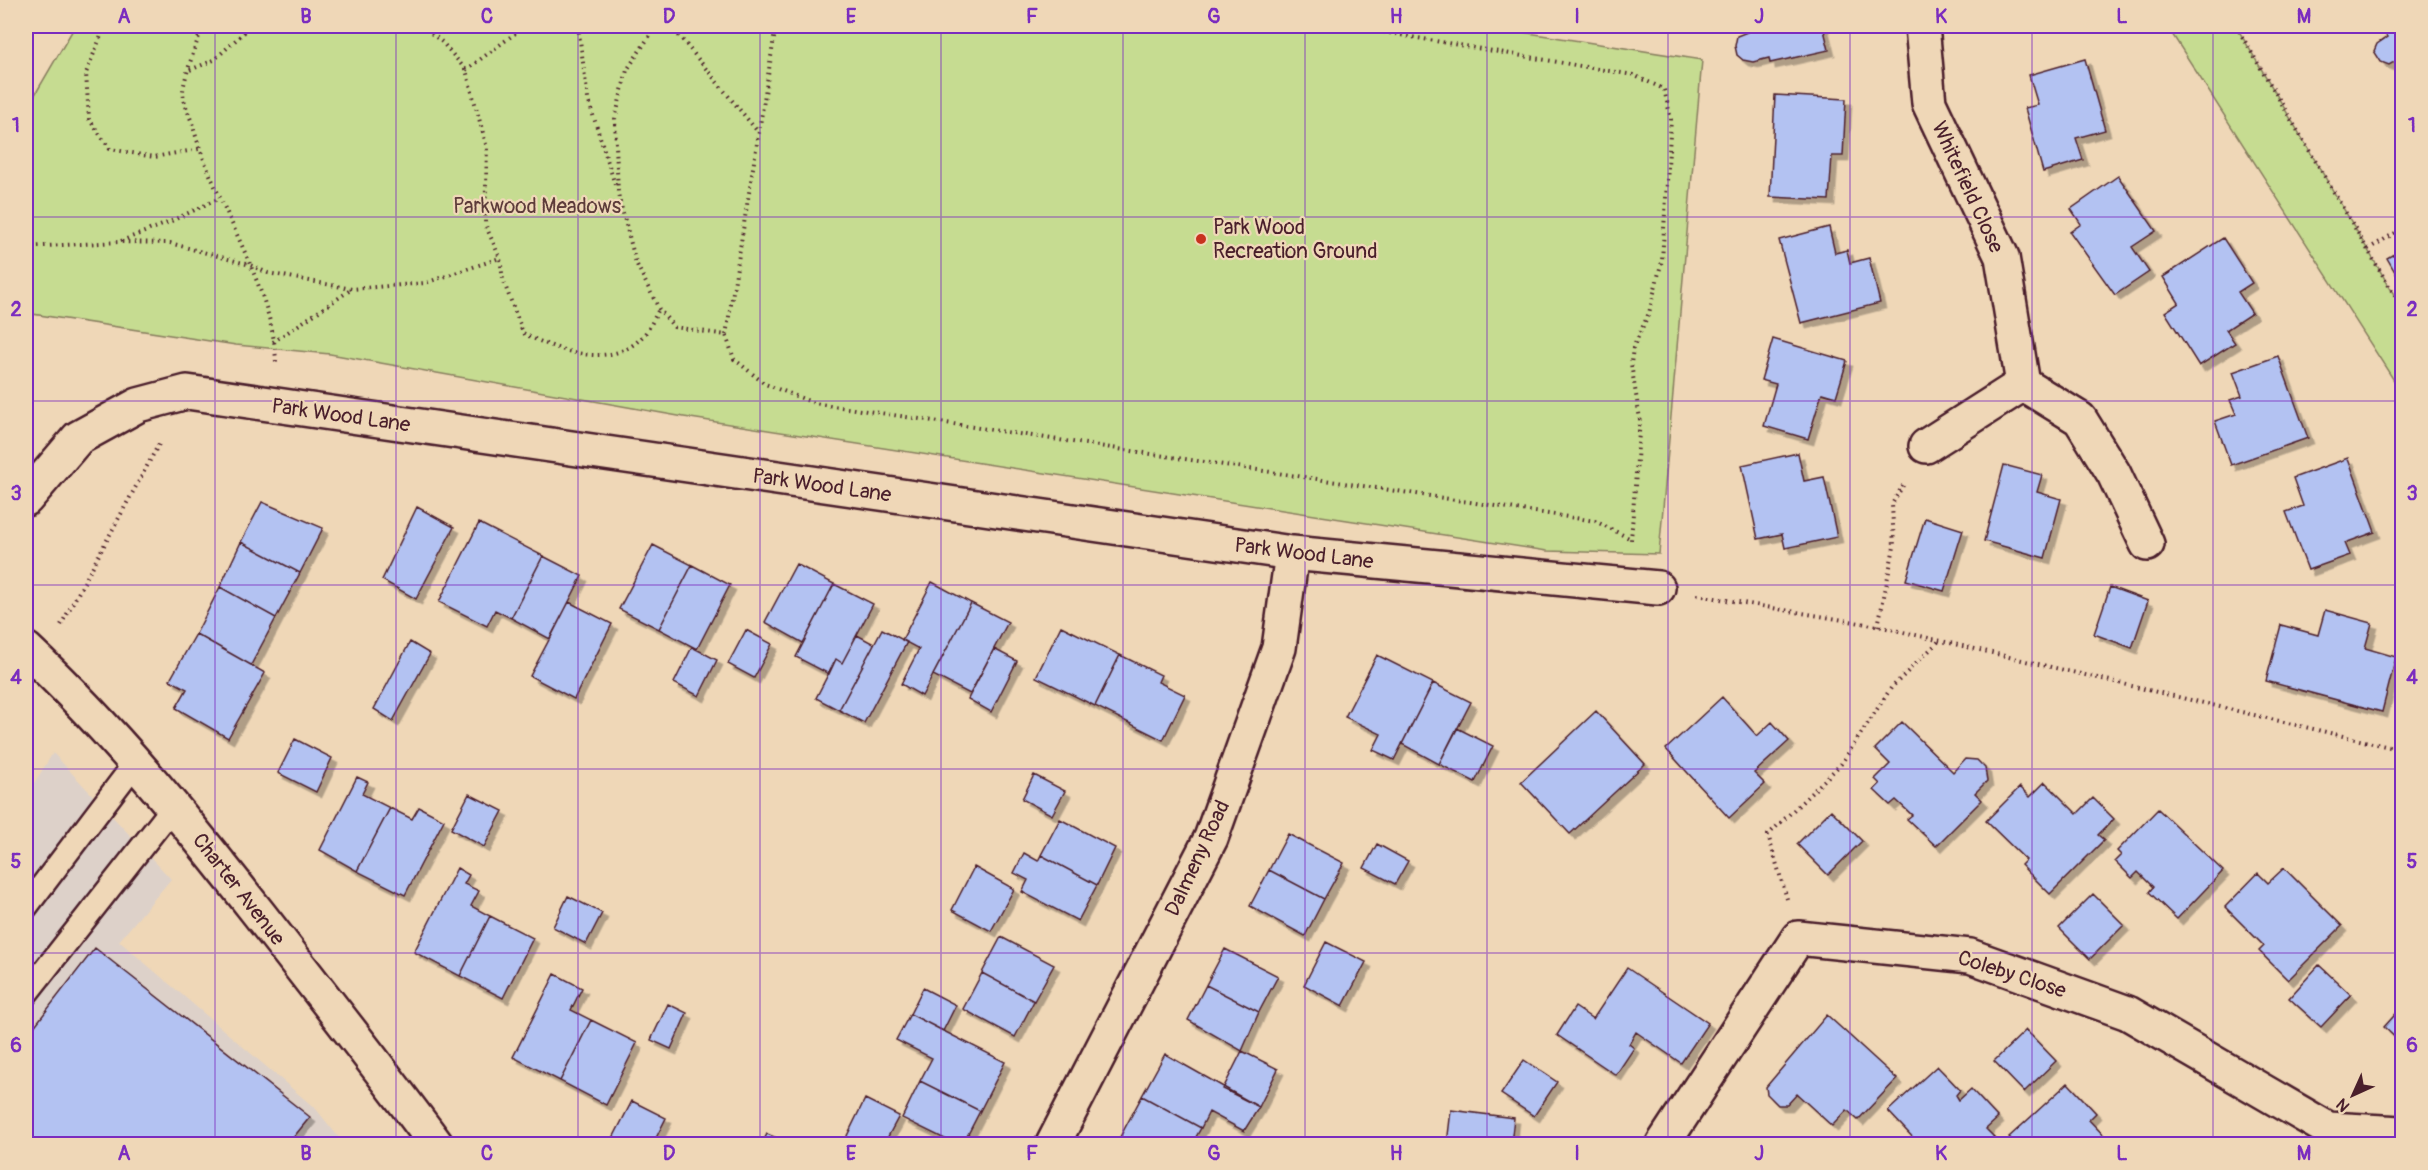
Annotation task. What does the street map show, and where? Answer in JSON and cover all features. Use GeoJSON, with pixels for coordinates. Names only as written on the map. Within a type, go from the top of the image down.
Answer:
{"type":"FeatureCollection","features":[{"type":"Feature","properties":{"kind":"street","name":"Whitefield Close"},"geometry":{"type":"LineString","coordinates":[[1922,26],[1929,103],[2002,257],[2023,384]]}},
{"type":"Feature","properties":{"kind":"street"},"geometry":{"type":"LineString","coordinates":[[1926,446],[2023,384],[2080,419],[2114,474],[2147,544]]}},
{"type":"Feature","properties":{"kind":"street","name":"Park Wood Lane"},"geometry":{"type":"LineString","coordinates":[[26,499],[78,438],[138,405],[187,392],[1292,553],[1644,587]]}},
{"type":"Feature","properties":{"kind":"street","name":"Dalmeny Road"},"geometry":{"type":"LineString","coordinates":[[1053,1144],[1211,838],[1279,648],[1292,553]]}},
{"type":"Feature","properties":{"kind":"street","name":"Charter Avenue"},"geometry":{"type":"LineString","coordinates":[[33,656],[136,762],[174,806],[436,1144]]}},
{"type":"Feature","properties":{"kind":"street"},"geometry":{"type":"LineString","coordinates":[[1664,1144],[1798,938]]}},
{"type":"Feature","properties":{"kind":"street","name":"Coleby Close"},"geometry":{"type":"LineString","coordinates":[[1798,938],[1970,956],[2128,1013],[2328,1130],[2403,1133]]}},
{"type":"Feature","properties":{"kind":"lane"},"geometry":{"type":"LineString","coordinates":[[26,906],[136,762]]}},
{"type":"Feature","properties":{"kind":"lane"},"geometry":{"type":"LineString","coordinates":[[26,994],[174,806]]}},
{"type":"Feature","properties":{"kind":"path"},"geometry":{"type":"LineString","coordinates":[[105,26],[86,73],[89,119],[110,149],[154,157],[199,149]]}},
{"type":"Feature","properties":{"kind":"path"},"geometry":{"type":"LineString","coordinates":[[203,26],[195,44],[183,91],[199,149],[250,265],[268,319],[276,360],[275,406]]}},
{"type":"Feature","properties":{"kind":"path"},"geometry":{"type":"LineString","coordinates":[[190,70],[214,60],[251,26]]}},
{"type":"Feature","properties":{"kind":"path"},"geometry":{"type":"LineString","coordinates":[[422,26],[442,42],[466,70],[487,148],[485,224],[500,258],[503,280],[523,333],[548,347],[597,355],[623,351],[642,337],[659,309]]}},
{"type":"Feature","properties":{"kind":"path"},"geometry":{"type":"LineString","coordinates":[[466,70],[525,26]]}},
{"type":"Feature","properties":{"kind":"path"},"geometry":{"type":"LineString","coordinates":[[578,26],[588,99],[618,194],[636,263],[659,309],[675,327],[726,335]]}},
{"type":"Feature","properties":{"kind":"path"},"geometry":{"type":"LineString","coordinates":[[618,194],[615,119],[627,70],[656,26]]}},
{"type":"Feature","properties":{"kind":"path"},"geometry":{"type":"LineString","coordinates":[[671,26],[758,133]]}},
{"type":"Feature","properties":{"kind":"path"},"geometry":{"type":"LineString","coordinates":[[776,26],[726,335],[734,359],[765,384],[814,403],[1595,521],[1630,539]]}},
{"type":"Feature","properties":{"kind":"path"},"geometry":{"type":"LineString","coordinates":[[1348,26],[1633,75],[1664,89],[1671,119],[1662,260],[1649,313],[1634,348],[1631,364],[1640,418],[1630,539],[1644,587],[1878,626],[2403,750]]}},
{"type":"Feature","properties":{"kind":"path"},"geometry":{"type":"LineString","coordinates":[[2236,26],[2403,308]]}},
{"type":"Feature","properties":{"kind":"path"},"geometry":{"type":"LineString","coordinates":[[119,242],[165,224],[220,198]]}},
{"type":"Feature","properties":{"kind":"path"},"geometry":{"type":"LineString","coordinates":[[2368,249],[2403,229]]}},
{"type":"Feature","properties":{"kind":"path"},"geometry":{"type":"LineString","coordinates":[[26,247],[119,242],[170,243],[250,265],[268,273],[352,289],[425,283],[500,258]]}},
{"type":"Feature","properties":{"kind":"path"},"geometry":{"type":"LineString","coordinates":[[273,342],[352,289]]}},
{"type":"Feature","properties":{"kind":"path"},"geometry":{"type":"LineString","coordinates":[[33,656],[187,392]]}},
{"type":"Feature","properties":{"kind":"path"},"geometry":{"type":"LineString","coordinates":[[1878,626],[1894,548],[1892,504],[1926,446]]}},
{"type":"Feature","properties":{"kind":"path"},"geometry":{"type":"LineString","coordinates":[[1798,938],[1768,835],[1841,764],[1891,688],[1940,641]]}},
{"type":"Feature","properties":{"kind":"shaded area"},"geometry":{"type":"Polygon","coordinates":[[[53,753],[171,879],[119,941],[316,1109],[344,1144],[26,1144],[26,796],[53,753]]]}},
{"type":"Feature","properties":{"kind":"green space","name":"Park Wood Recreation Ground"},"geometry":{"type":"Polygon","coordinates":[[[75,26],[1484,26],[1702,60],[1659,554],[1547,551],[684,417],[330,354],[236,345],[26,313],[26,110],[75,26]]]}},
{"type":"Feature","properties":{"kind":"green space"},"geometry":{"type":"Polygon","coordinates":[[[2167,26],[2236,26],[2402,308],[2402,393],[2167,26]]]}},
{"type":"Feature","properties":{"kind":"building"},"geometry":{"type":"Polygon","coordinates":[[[1762,26],[1823,26],[1829,50],[1770,63],[1769,58],[1753,62],[1743,60],[1737,55],[1735,46],[1737,36],[1762,26]]]}},
{"type":"Feature","properties":{"kind":"building"},"geometry":{"type":"Polygon","coordinates":[[[2388,26],[2402,26],[2402,61],[2401,58],[2389,65],[2381,62],[2374,51],[2377,44],[2387,37],[2382,29],[2388,26]]]}},
{"type":"Feature","properties":{"kind":"building"},"geometry":{"type":"Polygon","coordinates":[[[2085,59],[2105,130],[2076,138],[2083,160],[2043,172],[2025,108],[2038,105],[2029,75],[2085,59]]]}},
{"type":"Feature","properties":{"kind":"building"},"geometry":{"type":"Polygon","coordinates":[[[1775,95],[1846,99],[1843,156],[1832,156],[1829,200],[1770,197],[1775,95]]]}},
{"type":"Feature","properties":{"kind":"building"},"geometry":{"type":"Polygon","coordinates":[[[2118,176],[2156,231],[2132,247],[2149,272],[2115,295],[2070,232],[2081,224],[2071,209],[2118,176]]]}},
{"type":"Feature","properties":{"kind":"building"},"geometry":{"type":"Polygon","coordinates":[[[1829,227],[1835,253],[1847,250],[1850,263],[1869,258],[1880,303],[1801,323],[1779,240],[1829,227]]]}},
{"type":"Feature","properties":{"kind":"building"},"geometry":{"type":"Polygon","coordinates":[[[2223,238],[2252,283],[2238,292],[2252,313],[2226,330],[2235,343],[2199,366],[2165,312],[2179,303],[2163,277],[2223,238]]]}},
{"type":"Feature","properties":{"kind":"building"},"geometry":{"type":"Polygon","coordinates":[[[2402,249],[2402,284],[2387,258],[2402,249]]]}},
{"type":"Feature","properties":{"kind":"building"},"geometry":{"type":"Polygon","coordinates":[[[1773,339],[1847,361],[1836,397],[1822,393],[1808,439],[1764,426],[1776,384],[1761,380],[1773,339]]]}},
{"type":"Feature","properties":{"kind":"building"},"geometry":{"type":"Polygon","coordinates":[[[2278,356],[2308,438],[2231,465],[2215,421],[2236,414],[2230,400],[2242,396],[2233,372],[2278,356]]]}},
{"type":"Feature","properties":{"kind":"building"},"geometry":{"type":"Polygon","coordinates":[[[1798,453],[1804,481],[1824,477],[1837,537],[1785,548],[1782,534],[1758,539],[1742,465],[1798,453]]]}},
{"type":"Feature","properties":{"kind":"building"},"geometry":{"type":"Polygon","coordinates":[[[2348,458],[2375,532],[2345,543],[2350,555],[2308,570],[2286,512],[2303,506],[2293,478],[2348,458]]]}},
{"type":"Feature","properties":{"kind":"building"},"geometry":{"type":"Polygon","coordinates":[[[2004,465],[2042,475],[2037,492],[2061,499],[2045,558],[1984,541],[2004,465]]]}},
{"type":"Feature","properties":{"kind":"building"},"geometry":{"type":"Polygon","coordinates":[[[262,502],[323,528],[300,573],[241,542],[262,502]]]}},
{"type":"Feature","properties":{"kind":"building"},"geometry":{"type":"Polygon","coordinates":[[[417,507],[454,527],[416,599],[382,580],[417,507]]]}},
{"type":"Feature","properties":{"kind":"building"},"geometry":{"type":"Polygon","coordinates":[[[1925,518],[1963,530],[1944,591],[1906,580],[1925,518]]]}},
{"type":"Feature","properties":{"kind":"building"},"geometry":{"type":"Polygon","coordinates":[[[479,523],[543,556],[511,618],[495,610],[487,626],[439,602],[479,523]]]}},
{"type":"Feature","properties":{"kind":"building"},"geometry":{"type":"Polygon","coordinates":[[[241,542],[300,573],[276,618],[220,587],[241,542]]]}},
{"type":"Feature","properties":{"kind":"building"},"geometry":{"type":"Polygon","coordinates":[[[653,545],[692,565],[659,629],[619,609],[653,545]]]}},
{"type":"Feature","properties":{"kind":"building"},"geometry":{"type":"Polygon","coordinates":[[[543,556],[582,576],[550,639],[511,618],[543,556]]]}},
{"type":"Feature","properties":{"kind":"building"},"geometry":{"type":"Polygon","coordinates":[[[796,564],[834,584],[803,643],[765,622],[796,564]]]}},
{"type":"Feature","properties":{"kind":"building"},"geometry":{"type":"Polygon","coordinates":[[[692,565],[730,585],[697,649],[659,629],[692,565]]]}},
{"type":"Feature","properties":{"kind":"building"},"geometry":{"type":"Polygon","coordinates":[[[932,582],[971,603],[922,696],[901,684],[919,649],[902,640],[932,582]]]}},
{"type":"Feature","properties":{"kind":"building"},"geometry":{"type":"Polygon","coordinates":[[[834,584],[873,604],[842,663],[836,659],[829,674],[796,657],[834,584]]]}},
{"type":"Feature","properties":{"kind":"building"},"geometry":{"type":"Polygon","coordinates":[[[220,587],[276,618],[251,665],[196,634],[220,587]]]}},
{"type":"Feature","properties":{"kind":"building"},"geometry":{"type":"Polygon","coordinates":[[[2110,587],[2148,601],[2132,648],[2094,634],[2110,587]]]}},
{"type":"Feature","properties":{"kind":"building"},"geometry":{"type":"Polygon","coordinates":[[[569,602],[612,624],[574,699],[530,676],[569,602]]]}},
{"type":"Feature","properties":{"kind":"building"},"geometry":{"type":"Polygon","coordinates":[[[971,603],[1008,622],[970,694],[933,675],[971,603]]]}},
{"type":"Feature","properties":{"kind":"building"},"geometry":{"type":"Polygon","coordinates":[[[2325,610],[2372,623],[2365,648],[2396,657],[2382,712],[2266,681],[2281,625],[2318,635],[2325,610]]]}},
{"type":"Feature","properties":{"kind":"building"},"geometry":{"type":"Polygon","coordinates":[[[1061,626],[1120,655],[1095,706],[1036,677],[1061,626]]]}},
{"type":"Feature","properties":{"kind":"building"},"geometry":{"type":"Polygon","coordinates":[[[882,629],[907,642],[864,723],[839,710],[882,629]]]}},
{"type":"Feature","properties":{"kind":"building"},"geometry":{"type":"Polygon","coordinates":[[[746,630],[772,644],[754,678],[728,664],[746,630]]]}},
{"type":"Feature","properties":{"kind":"building"},"geometry":{"type":"Polygon","coordinates":[[[196,634],[265,673],[228,738],[176,708],[187,689],[170,680],[196,634]]]}},
{"type":"Feature","properties":{"kind":"building"},"geometry":{"type":"Polygon","coordinates":[[[857,635],[874,644],[839,710],[816,698],[836,659],[842,663],[857,635]]]}},
{"type":"Feature","properties":{"kind":"building"},"geometry":{"type":"Polygon","coordinates":[[[410,642],[430,654],[393,721],[374,709],[410,642]]]}},
{"type":"Feature","properties":{"kind":"building"},"geometry":{"type":"Polygon","coordinates":[[[692,647],[717,660],[699,696],[674,683],[692,647]]]}},
{"type":"Feature","properties":{"kind":"building"},"geometry":{"type":"Polygon","coordinates":[[[994,649],[1017,661],[991,712],[968,699],[994,649]]]}},
{"type":"Feature","properties":{"kind":"building"},"geometry":{"type":"Polygon","coordinates":[[[1120,655],[1161,675],[1158,682],[1185,695],[1163,740],[1095,706],[1120,655]]]}},
{"type":"Feature","properties":{"kind":"building"},"geometry":{"type":"Polygon","coordinates":[[[1377,655],[1433,683],[1394,760],[1373,750],[1381,734],[1345,717],[1377,655]]]}},
{"type":"Feature","properties":{"kind":"building"},"geometry":{"type":"Polygon","coordinates":[[[1433,683],[1471,702],[1439,764],[1402,744],[1433,683]]]}},
{"type":"Feature","properties":{"kind":"building"},"geometry":{"type":"Polygon","coordinates":[[[1722,697],[1757,736],[1772,722],[1789,741],[1754,773],[1765,784],[1729,818],[1666,749],[1722,697]]]}},
{"type":"Feature","properties":{"kind":"building"},"geometry":{"type":"Polygon","coordinates":[[[1596,711],[1645,764],[1570,834],[1521,782],[1596,711]]]}},
{"type":"Feature","properties":{"kind":"building"},"geometry":{"type":"Polygon","coordinates":[[[1902,722],[1953,772],[1965,759],[1977,760],[1985,768],[1987,781],[1975,793],[1982,800],[1936,846],[1907,819],[1912,815],[1896,800],[1890,805],[1874,790],[1880,784],[1875,779],[1890,764],[1875,749],[1902,722]]]}},
{"type":"Feature","properties":{"kind":"building"},"geometry":{"type":"Polygon","coordinates":[[[1457,728],[1493,746],[1475,782],[1439,764],[1457,728]]]}},
{"type":"Feature","properties":{"kind":"building"},"geometry":{"type":"Polygon","coordinates":[[[295,739],[332,758],[316,792],[278,773],[295,739]]]}},
{"type":"Feature","properties":{"kind":"building"},"geometry":{"type":"Polygon","coordinates":[[[1034,775],[1065,791],[1052,815],[1022,799],[1034,775]]]}},
{"type":"Feature","properties":{"kind":"building"},"geometry":{"type":"Polygon","coordinates":[[[357,777],[368,782],[362,794],[390,808],[357,871],[320,850],[357,777]]]}},
{"type":"Feature","properties":{"kind":"building"},"geometry":{"type":"Polygon","coordinates":[[[2045,782],[2077,814],[2093,798],[2114,819],[2098,835],[2104,840],[2050,894],[2021,865],[2026,860],[1986,821],[2020,787],[2030,797],[2045,782]]]}},
{"type":"Feature","properties":{"kind":"building"},"geometry":{"type":"Polygon","coordinates":[[[469,794],[503,811],[484,847],[451,829],[469,794]]]}},
{"type":"Feature","properties":{"kind":"building"},"geometry":{"type":"Polygon","coordinates":[[[419,807],[444,820],[405,895],[357,871],[390,808],[412,819],[419,807]]]}},
{"type":"Feature","properties":{"kind":"building"},"geometry":{"type":"Polygon","coordinates":[[[2158,809],[2223,871],[2177,919],[2149,892],[2153,887],[2138,872],[2132,878],[2115,861],[2121,855],[2117,851],[2158,809]]]}},
{"type":"Feature","properties":{"kind":"building"},"geometry":{"type":"Polygon","coordinates":[[[1831,810],[1862,841],[1828,875],[1797,844],[1831,810]]]}},
{"type":"Feature","properties":{"kind":"building"},"geometry":{"type":"Polygon","coordinates":[[[1060,819],[1115,848],[1097,885],[1041,855],[1060,819]]]}},
{"type":"Feature","properties":{"kind":"building"},"geometry":{"type":"Polygon","coordinates":[[[1288,834],[1344,863],[1324,899],[1269,870],[1288,834]]]}},
{"type":"Feature","properties":{"kind":"building"},"geometry":{"type":"Polygon","coordinates":[[[1377,844],[1408,861],[1395,884],[1364,868],[1377,844]]]}},
{"type":"Feature","properties":{"kind":"building"},"geometry":{"type":"Polygon","coordinates":[[[1024,853],[1038,861],[1041,855],[1097,885],[1078,921],[1022,892],[1028,880],[1014,873],[1024,853]]]}},
{"type":"Feature","properties":{"kind":"building"},"geometry":{"type":"Polygon","coordinates":[[[974,867],[1014,889],[991,931],[952,910],[974,867]]]}},
{"type":"Feature","properties":{"kind":"building"},"geometry":{"type":"Polygon","coordinates":[[[457,868],[469,875],[464,884],[479,891],[471,906],[490,916],[460,976],[414,952],[457,868]]]}},
{"type":"Feature","properties":{"kind":"building"},"geometry":{"type":"Polygon","coordinates":[[[2284,868],[2342,926],[2288,980],[2259,951],[2264,946],[2225,907],[2258,873],[2268,883],[2284,868]]]}},
{"type":"Feature","properties":{"kind":"building"},"geometry":{"type":"Polygon","coordinates":[[[1269,870],[1324,899],[1305,936],[1250,906],[1269,870]]]}},
{"type":"Feature","properties":{"kind":"building"},"geometry":{"type":"Polygon","coordinates":[[[2093,894],[2124,925],[2090,959],[2059,928],[2093,894]]]}},
{"type":"Feature","properties":{"kind":"building"},"geometry":{"type":"Polygon","coordinates":[[[568,896],[602,913],[586,944],[553,927],[568,896]]]}},
{"type":"Feature","properties":{"kind":"building"},"geometry":{"type":"Polygon","coordinates":[[[490,916],[533,938],[503,998],[460,976],[490,916]]]}},
{"type":"Feature","properties":{"kind":"building"},"geometry":{"type":"Polygon","coordinates":[[[1001,937],[1054,965],[1034,1001],[982,973],[1001,937]]]}},
{"type":"Feature","properties":{"kind":"building"},"geometry":{"type":"Polygon","coordinates":[[[1326,942],[1366,962],[1343,1006],[1304,985],[1326,942]]]}},
{"type":"Feature","properties":{"kind":"building"},"geometry":{"type":"Polygon","coordinates":[[[95,948],[310,1117],[288,1144],[26,1144],[26,1037],[95,948]]]}},
{"type":"Feature","properties":{"kind":"building"},"geometry":{"type":"Polygon","coordinates":[[[1225,949],[1278,976],[1259,1012],[1206,985],[1225,949]]]}},
{"type":"Feature","properties":{"kind":"building"},"geometry":{"type":"Polygon","coordinates":[[[2319,965],[2351,995],[2321,1027],[2289,998],[2319,965]]]}},
{"type":"Feature","properties":{"kind":"building"},"geometry":{"type":"Polygon","coordinates":[[[1627,968],[1708,1023],[1681,1063],[1636,1032],[1629,1044],[1634,1048],[1616,1075],[1557,1035],[1575,1007],[1593,1019],[1627,968]]]}},
{"type":"Feature","properties":{"kind":"building"},"geometry":{"type":"Polygon","coordinates":[[[982,973],[1034,1001],[1015,1037],[963,1009],[982,973]]]}},
{"type":"Feature","properties":{"kind":"building"},"geometry":{"type":"Polygon","coordinates":[[[555,974],[582,988],[571,1010],[591,1020],[560,1081],[513,1057],[555,974]]]}},
{"type":"Feature","properties":{"kind":"building"},"geometry":{"type":"Polygon","coordinates":[[[1206,985],[1259,1012],[1242,1051],[1188,1020],[1206,985]]]}},
{"type":"Feature","properties":{"kind":"building"},"geometry":{"type":"Polygon","coordinates":[[[923,988],[956,1005],[943,1031],[910,1014],[923,988]]]}},
{"type":"Feature","properties":{"kind":"building"},"geometry":{"type":"Polygon","coordinates":[[[668,1004],[687,1013],[671,1049],[651,1040],[668,1004]]]}},
{"type":"Feature","properties":{"kind":"building"},"geometry":{"type":"Polygon","coordinates":[[[2402,1007],[2402,1044],[2384,1027],[2402,1007]]]}},
{"type":"Feature","properties":{"kind":"building"},"geometry":{"type":"Polygon","coordinates":[[[910,1014],[1005,1062],[980,1111],[920,1081],[932,1058],[896,1040],[910,1014]]]}},
{"type":"Feature","properties":{"kind":"building"},"geometry":{"type":"Polygon","coordinates":[[[1827,1015],[1897,1079],[1858,1120],[1847,1110],[1832,1126],[1797,1094],[1787,1105],[1778,1105],[1767,1094],[1766,1087],[1827,1015]]]}},
{"type":"Feature","properties":{"kind":"building"},"geometry":{"type":"Polygon","coordinates":[[[591,1020],[637,1043],[606,1105],[560,1081],[591,1020]]]}},
{"type":"Feature","properties":{"kind":"building"},"geometry":{"type":"Polygon","coordinates":[[[2026,1030],[2056,1061],[2024,1092],[1994,1061],[2026,1030]]]}},
{"type":"Feature","properties":{"kind":"building"},"geometry":{"type":"Polygon","coordinates":[[[1242,1051],[1278,1069],[1259,1107],[1223,1089],[1242,1051]]]}},
{"type":"Feature","properties":{"kind":"building"},"geometry":{"type":"Polygon","coordinates":[[[1165,1054],[1259,1107],[1244,1131],[1209,1112],[1201,1128],[1142,1096],[1165,1054]]]}},
{"type":"Feature","properties":{"kind":"building"},"geometry":{"type":"Polygon","coordinates":[[[1524,1060],[1557,1082],[1534,1116],[1501,1094],[1524,1060]]]}},
{"type":"Feature","properties":{"kind":"building"},"geometry":{"type":"Polygon","coordinates":[[[1937,1066],[1960,1090],[1956,1095],[1959,1100],[1971,1089],[1998,1118],[1986,1129],[1994,1137],[1986,1144],[1919,1144],[1888,1111],[1937,1066]]]}},
{"type":"Feature","properties":{"kind":"building"},"geometry":{"type":"Polygon","coordinates":[[[920,1081],[980,1111],[963,1144],[955,1144],[902,1118],[920,1081]]]}},
{"type":"Feature","properties":{"kind":"building"},"geometry":{"type":"Polygon","coordinates":[[[2068,1083],[2096,1113],[2089,1120],[2112,1144],[2016,1144],[2009,1137],[2068,1083]]]}},
{"type":"Feature","properties":{"kind":"building"},"geometry":{"type":"Polygon","coordinates":[[[1142,1096],[1201,1128],[1192,1144],[1130,1144],[1119,1139],[1142,1096]]]}},
{"type":"Feature","properties":{"kind":"building"},"geometry":{"type":"Polygon","coordinates":[[[865,1099],[899,1116],[884,1144],[843,1144],[865,1099]]]}},
{"type":"Feature","properties":{"kind":"building"},"geometry":{"type":"Polygon","coordinates":[[[632,1101],[666,1118],[655,1140],[665,1144],[610,1144],[632,1101]]]}},
{"type":"Feature","properties":{"kind":"building"},"geometry":{"type":"Polygon","coordinates":[[[1451,1110],[1514,1118],[1511,1144],[1447,1144],[1451,1110]]]}},
{"type":"Feature","properties":{"kind":"building"},"geometry":{"type":"Polygon","coordinates":[[[767,1134],[786,1142],[785,1144],[762,1144],[767,1134]]]}},
{"type":"Feature","properties":{"kind":"place","name":"Park Wood Recreation Ground"},"geometry":{"type":"Point","coordinates":[1201,239]}},
{"type":"Feature","properties":{"kind":"park label","name":"Parkwood Meadows"},"geometry":{"type":"Point","coordinates":[537,206]}}]}
